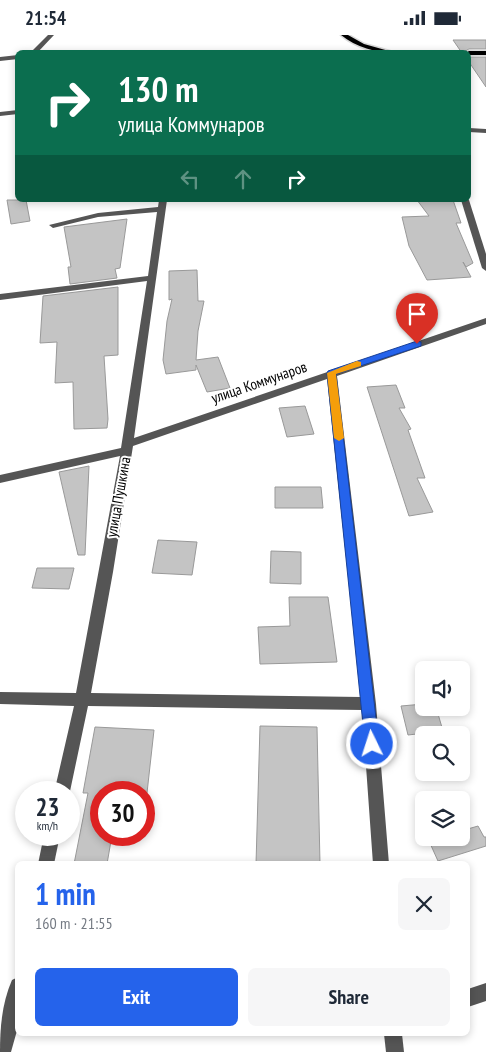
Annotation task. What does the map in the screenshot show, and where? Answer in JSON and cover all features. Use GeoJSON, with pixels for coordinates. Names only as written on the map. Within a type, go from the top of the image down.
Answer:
{"type":"FeatureCollection","features":[{"type":"Feature","properties":{"kind":"main road"},"geometry":{"type":"LineString","coordinates":[[344,35],[362,45],[381,50]]}},
{"type":"Feature","properties":{"kind":"main road"},"geometry":{"type":"LineString","coordinates":[[471,53],[486,53]]}},
{"type":"Feature","properties":{"kind":"street"},"geometry":{"type":"LineString","coordinates":[[35,50],[51,35]]}},
{"type":"Feature","properties":{"kind":"street"},"geometry":{"type":"LineString","coordinates":[[0,59],[15,57]]}},
{"type":"Feature","properties":{"kind":"street"},"geometry":{"type":"LineString","coordinates":[[0,114],[15,112]]}},
{"type":"Feature","properties":{"kind":"street"},"geometry":{"type":"LineString","coordinates":[[471,131],[486,131]]}},
{"type":"Feature","properties":{"kind":"street"},"geometry":{"type":"LineString","coordinates":[[466,202],[486,268]]}},
{"type":"Feature","properties":{"kind":"street"},"geometry":{"type":"LineString","coordinates":[[53,225],[162,204]]}},
{"type":"Feature","properties":{"kind":"street","name":"улица Пушкина"},"geometry":{"type":"LineString","coordinates":[[65,781],[84,700],[126,447],[162,204]]}},
{"type":"Feature","properties":{"kind":"street"},"geometry":{"type":"LineString","coordinates":[[0,297],[152,278]]}},
{"type":"Feature","properties":{"kind":"street","name":"улица Коммунаров"},"geometry":{"type":"LineString","coordinates":[[0,479],[126,447],[332,373],[486,321]]}},
{"type":"Feature","properties":{"kind":"street"},"geometry":{"type":"LineString","coordinates":[[332,373],[369,705],[381,861]]}},
{"type":"Feature","properties":{"kind":"street"},"geometry":{"type":"LineString","coordinates":[[0,698],[369,705]]}},
{"type":"Feature","properties":{"kind":"street"},"geometry":{"type":"LineString","coordinates":[[47,861],[50,846]]}},
{"type":"Feature","properties":{"kind":"street"},"geometry":{"type":"LineString","coordinates":[[470,997],[486,992]]}},
{"type":"Feature","properties":{"kind":"street"},"geometry":{"type":"LineString","coordinates":[[2,1052],[15,998]]}},
{"type":"Feature","properties":{"kind":"street"},"geometry":{"type":"LineString","coordinates":[[393,1036],[395,1052]]}},
{"type":"Feature","properties":{"kind":"building"},"geometry":{"type":"Polygon","coordinates":[[[453,40],[486,40],[486,49],[460,50],[453,40]]]}},
{"type":"Feature","properties":{"kind":"building"},"geometry":{"type":"Polygon","coordinates":[[[471,57],[486,57],[486,87],[471,65],[471,57]]]}},
{"type":"Feature","properties":{"kind":"building"},"geometry":{"type":"Polygon","coordinates":[[[7,200],[26,202],[30,221],[11,224],[7,200]]]}},
{"type":"Feature","properties":{"kind":"building"},"geometry":{"type":"Polygon","coordinates":[[[418,202],[454,202],[461,223],[456,223],[473,263],[466,267],[463,262],[471,277],[427,280],[409,246],[402,217],[429,216],[418,202]]]}},
{"type":"Feature","properties":{"kind":"building"},"geometry":{"type":"Polygon","coordinates":[[[127,219],[120,268],[115,269],[117,278],[70,284],[68,267],[71,267],[64,227],[127,219]]]}},
{"type":"Feature","properties":{"kind":"building"},"geometry":{"type":"Polygon","coordinates":[[[197,270],[198,301],[204,301],[198,331],[196,360],[218,357],[230,388],[207,392],[196,365],[196,370],[166,374],[163,360],[167,321],[172,299],[169,300],[169,271],[197,270]]]}},
{"type":"Feature","properties":{"kind":"building"},"geometry":{"type":"Polygon","coordinates":[[[118,287],[118,355],[104,356],[107,428],[74,429],[73,382],[55,383],[57,342],[40,343],[43,296],[118,287]]]}},
{"type":"Feature","properties":{"kind":"building"},"geometry":{"type":"Polygon","coordinates":[[[396,385],[405,408],[399,408],[411,429],[408,430],[425,478],[417,478],[433,512],[409,516],[367,387],[396,385]]]}},
{"type":"Feature","properties":{"kind":"building"},"geometry":{"type":"Polygon","coordinates":[[[305,406],[314,434],[287,437],[279,408],[305,406]]]}},
{"type":"Feature","properties":{"kind":"building"},"geometry":{"type":"Polygon","coordinates":[[[89,466],[85,555],[78,555],[59,472],[89,466]]]}},
{"type":"Feature","properties":{"kind":"building"},"geometry":{"type":"Polygon","coordinates":[[[275,487],[321,487],[323,508],[275,508],[275,487]]]}},
{"type":"Feature","properties":{"kind":"building"},"geometry":{"type":"Polygon","coordinates":[[[158,540],[197,542],[192,575],[152,573],[158,540]]]}},
{"type":"Feature","properties":{"kind":"building"},"geometry":{"type":"Polygon","coordinates":[[[271,551],[301,552],[301,584],[270,583],[271,551]]]}},
{"type":"Feature","properties":{"kind":"building"},"geometry":{"type":"Polygon","coordinates":[[[37,568],[74,568],[69,589],[32,588],[37,568]]]}},
{"type":"Feature","properties":{"kind":"building"},"geometry":{"type":"Polygon","coordinates":[[[289,597],[328,597],[337,662],[260,664],[258,627],[290,626],[289,597]]]}},
{"type":"Feature","properties":{"kind":"building"},"geometry":{"type":"Polygon","coordinates":[[[415,705],[415,716],[439,716],[442,726],[415,726],[415,734],[408,735],[401,706],[415,705]]]}},
{"type":"Feature","properties":{"kind":"building"},"geometry":{"type":"Polygon","coordinates":[[[260,726],[317,727],[320,861],[256,861],[260,726]]]}},
{"type":"Feature","properties":{"kind":"building"},"geometry":{"type":"Polygon","coordinates":[[[95,727],[154,730],[148,781],[90,781],[90,846],[110,846],[108,861],[75,861],[78,846],[80,846],[80,834],[88,793],[83,793],[95,727]]]}},
{"type":"Feature","properties":{"kind":"building"},"geometry":{"type":"Polygon","coordinates":[[[478,826],[484,837],[486,837],[486,846],[438,861],[431,846],[470,846],[470,828],[478,826]]]}},
{"type":"Feature","properties":{"kind":"slow traffic"},"geometry":{"type":"LineString","coordinates":[[339,438],[332,373],[357,364]]}},
{"type":"Feature","properties":{"kind":"route"},"geometry":{"type":"LineString","coordinates":[[372,744],[332,373],[417,344]]}}]}
